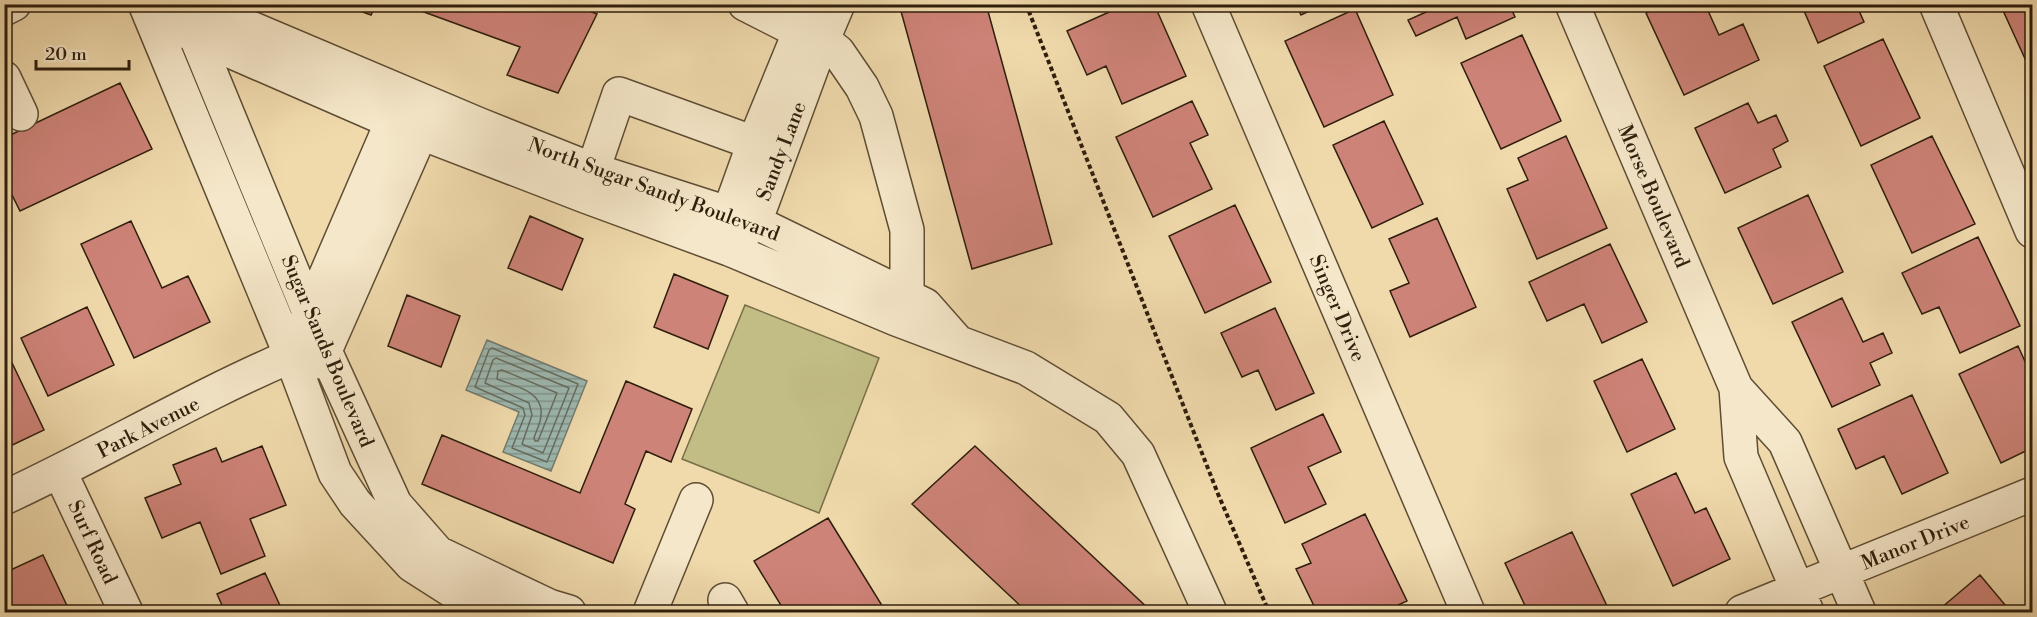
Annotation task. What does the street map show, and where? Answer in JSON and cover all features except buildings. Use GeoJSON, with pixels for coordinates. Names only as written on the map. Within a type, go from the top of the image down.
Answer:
{"type":"FeatureCollection","features":[{"type":"Feature","properties":{"kind":"street"},"geometry":{"type":"LineString","coordinates":[[4,9],[14,4]]}},
{"type":"Feature","properties":{"kind":"street","name":"Sugar Sands Boulevard"},"geometry":{"type":"LineString","coordinates":[[182,4],[195,20],[325,351],[395,504],[438,553],[549,606],[569,612]]}},
{"type":"Feature","properties":{"kind":"street"},"geometry":{"type":"LineString","coordinates":[[745,4],[812,25],[838,52],[862,87],[876,116],[907,230],[907,296]]}},
{"type":"Feature","properties":{"kind":"street","name":"Sandy Lane"},"geometry":{"type":"LineString","coordinates":[[743,218],[731,207],[754,143],[812,25],[838,4]]}},
{"type":"Feature","properties":{"kind":"street","name":"Singer Drive"},"geometry":{"type":"LineString","coordinates":[[1208,4],[1467,612]]}},
{"type":"Feature","properties":{"kind":"street","name":"Morse Boulevard"},"geometry":{"type":"LineString","coordinates":[[1572,4],[1736,388],[1741,457],[1802,601]]}},
{"type":"Feature","properties":{"kind":"street"},"geometry":{"type":"LineString","coordinates":[[1936,4],[2032,231]]}},
{"type":"Feature","properties":{"kind":"street","name":"Sugar Sands Boulevard"},"geometry":{"type":"LineString","coordinates":[[148,10],[291,356],[335,473],[355,503],[412,566],[459,595],[499,612]]}},
{"type":"Feature","properties":{"kind":"street","name":"North Sugar Sandy Boulevard"},"geometry":{"type":"LineString","coordinates":[[148,10],[195,20],[896,319],[1026,368],[1108,418],[1137,454],[1210,612]]}},
{"type":"Feature","properties":{"kind":"street","name":"Sandy Lane"},"geometry":{"type":"LineString","coordinates":[[729,249],[743,218],[812,25]]}},
{"type":"Feature","properties":{"kind":"street"},"geometry":{"type":"LineString","coordinates":[[4,78],[21,114]]}},
{"type":"Feature","properties":{"kind":"street"},"geometry":{"type":"LineString","coordinates":[[592,170],[619,94],[754,143]]}},
{"type":"Feature","properties":{"kind":"street"},"geometry":{"type":"LineString","coordinates":[[291,356],[310,313],[413,113]]}},
{"type":"Feature","properties":{"kind":"street"},"geometry":{"type":"LineString","coordinates":[[306,395],[325,351],[413,113]]}},
{"type":"Feature","properties":{"kind":"street","name":"North Sugar Sandy Boulevard"},"geometry":{"type":"LineString","coordinates":[[413,113],[743,218],[925,305],[958,343]]}},
{"type":"Feature","properties":{"kind":"street","name":"Park Avenue"},"geometry":{"type":"LineString","coordinates":[[4,498],[60,472],[252,373],[291,356]]}},
{"type":"Feature","properties":{"kind":"street","name":"Morse Boulevard"},"geometry":{"type":"LineString","coordinates":[[1736,388],[1785,441],[1859,612]]}},
{"type":"Feature","properties":{"kind":"street","name":"Surf Road"},"geometry":{"type":"LineString","coordinates":[[60,472],[126,612]]}},
{"type":"Feature","properties":{"kind":"street","name":"Manor Drive"},"geometry":{"type":"LineString","coordinates":[[1802,601],[1842,572],[2032,494]]}},
{"type":"Feature","properties":{"kind":"street"},"geometry":{"type":"LineString","coordinates":[[650,612],[696,500]]}},
{"type":"Feature","properties":{"kind":"street"},"geometry":{"type":"LineString","coordinates":[[1742,612],[1802,601]]}},
{"type":"Feature","properties":{"kind":"path"},"geometry":{"type":"LineString","coordinates":[[1026,4],[1218,494],[1269,612]]}},
{"type":"Feature","properties":{"kind":"shaded area"},"geometry":{"type":"Polygon","coordinates":[[[745,305],[879,358],[819,513],[682,459],[745,305]]]}},
{"type":"Feature","properties":{"kind":"water"},"geometry":{"type":"Polygon","coordinates":[[[487,340],[587,381],[551,471],[503,452],[519,412],[466,390],[487,340]]]}}]}
